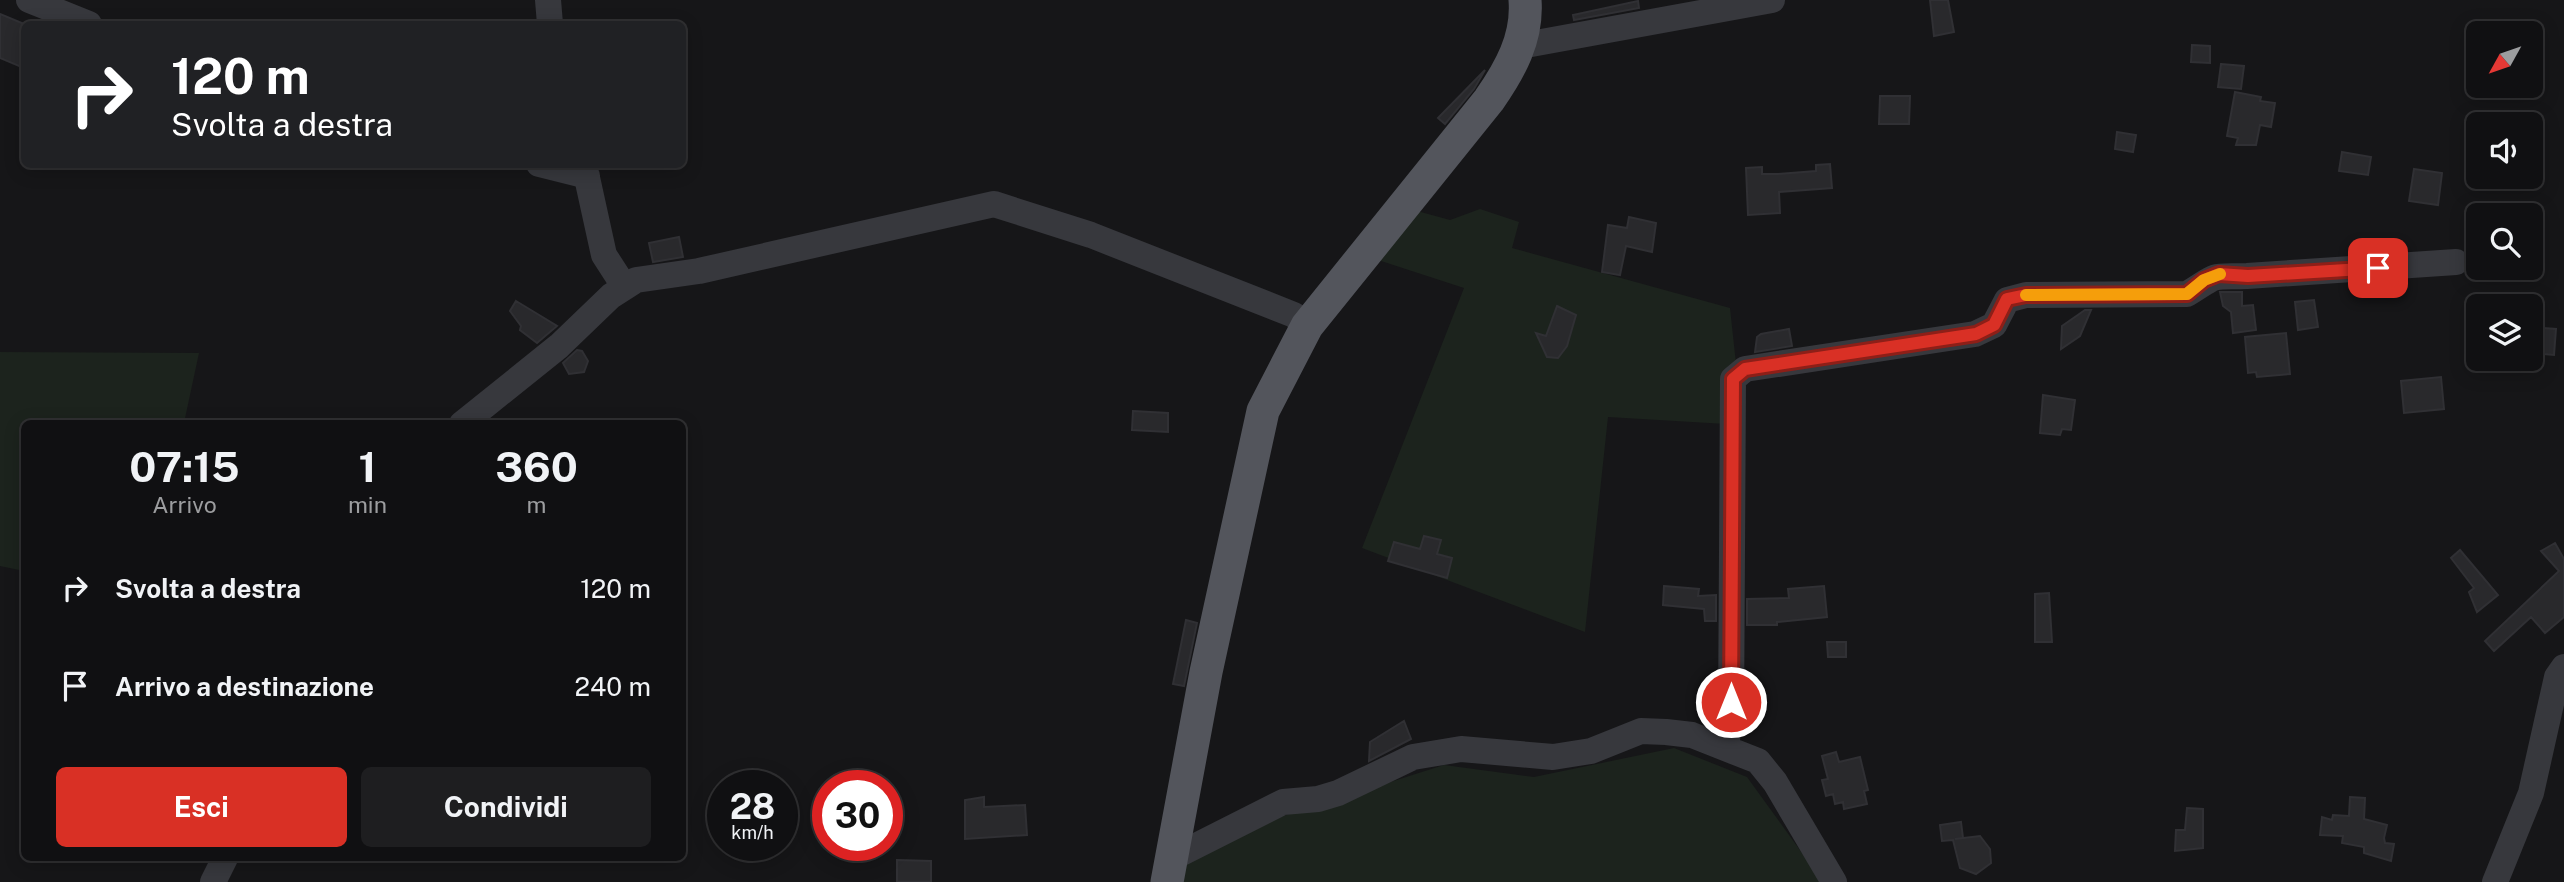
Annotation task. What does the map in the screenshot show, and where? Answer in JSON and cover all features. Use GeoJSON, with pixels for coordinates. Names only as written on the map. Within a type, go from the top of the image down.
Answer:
{"type":"FeatureCollection","features":[{"type":"Feature","properties":{"kind":"main road"},"geometry":{"type":"LineString","coordinates":[[1170,870],[1206,672],[1263,411],[1307,326],[1511,69],[1520,46],[1526,13],[1525,0]]}},
{"type":"Feature","properties":{"kind":"street"},"geometry":{"type":"LineString","coordinates":[[29,0],[82,21]]}},
{"type":"Feature","properties":{"kind":"street"},"geometry":{"type":"LineString","coordinates":[[548,0],[550,21]]}},
{"type":"Feature","properties":{"kind":"street"},"geometry":{"type":"LineString","coordinates":[[1520,46],[1772,0]]}},
{"type":"Feature","properties":{"kind":"street"},"geometry":{"type":"LineString","coordinates":[[586,170],[604,256],[624,286]]}},
{"type":"Feature","properties":{"kind":"street"},"geometry":{"type":"LineString","coordinates":[[467,420],[559,346],[624,286],[636,280],[699,271],[995,204],[1091,234],[1294,314],[1307,326]]}},
{"type":"Feature","properties":{"kind":"street"},"geometry":{"type":"LineString","coordinates":[[1720,745],[1729,732],[1731,722],[1733,379],[1745,369],[1976,334],[1994,325],[2007,299],[2026,295],[2187,294],[2204,280],[2219,274],[2248,276],[2456,262]]}},
{"type":"Feature","properties":{"kind":"street"},"geometry":{"type":"LineString","coordinates":[[2495,882],[2531,793],[2557,677],[2564,667]]}},
{"type":"Feature","properties":{"kind":"street"},"geometry":{"type":"LineString","coordinates":[[1170,870],[1283,802],[1318,799],[1338,793],[1402,762],[1461,749],[1553,757],[1591,751],[1641,732],[1692,735],[1758,761],[1782,793],[1834,882]]}},
{"type":"Feature","properties":{"kind":"street"},"geometry":{"type":"LineString","coordinates":[[214,882],[224,861]]}},
{"type":"Feature","properties":{"kind":"shaded area"},"geometry":{"type":"Polygon","coordinates":[[[1480,209],[1519,222],[1512,248],[1730,308],[1737,373],[1726,424],[1608,417],[1585,632],[1362,548],[1464,288],[1378,260],[1417,211],[1450,220],[1480,209]]]}},
{"type":"Feature","properties":{"kind":"shaded area"},"geometry":{"type":"Polygon","coordinates":[[[0,352],[199,353],[185,420],[21,420],[21,570],[0,566],[0,352]]]}},
{"type":"Feature","properties":{"kind":"shaded area"},"geometry":{"type":"Polygon","coordinates":[[[1674,748],[1747,777],[1823,882],[1180,882],[1185,861],[1246,828],[1444,765],[1534,777],[1674,748]]]}},
{"type":"Feature","properties":{"kind":"building"},"geometry":{"type":"Polygon","coordinates":[[[1930,0],[1948,0],[1954,32],[1934,36],[1930,0]]]}},
{"type":"Feature","properties":{"kind":"building"},"geometry":{"type":"Polygon","coordinates":[[[1638,1],[1639,8],[1574,20],[1573,15],[1638,1]]]}},
{"type":"Feature","properties":{"kind":"building"},"geometry":{"type":"Polygon","coordinates":[[[0,14],[21,23],[21,67],[0,58],[0,14]]]}},
{"type":"Feature","properties":{"kind":"building"},"geometry":{"type":"Polygon","coordinates":[[[2192,45],[2210,46],[2210,63],[2191,62],[2192,45]]]}},
{"type":"Feature","properties":{"kind":"building"},"geometry":{"type":"Polygon","coordinates":[[[2221,64],[2244,66],[2241,89],[2218,87],[2221,64]]]}},
{"type":"Feature","properties":{"kind":"building"},"geometry":{"type":"Polygon","coordinates":[[[1485,70],[1474,89],[1445,124],[1438,118],[1485,70]]]}},
{"type":"Feature","properties":{"kind":"building"},"geometry":{"type":"Polygon","coordinates":[[[2235,92],[2275,103],[2271,127],[2260,125],[2256,145],[2236,145],[2238,138],[2227,136],[2235,92]]]}},
{"type":"Feature","properties":{"kind":"building"},"geometry":{"type":"Polygon","coordinates":[[[1880,96],[1910,96],[1909,124],[1879,124],[1880,96]]]}},
{"type":"Feature","properties":{"kind":"building"},"geometry":{"type":"Polygon","coordinates":[[[2117,132],[2136,135],[2133,152],[2115,149],[2117,132]]]}},
{"type":"Feature","properties":{"kind":"building"},"geometry":{"type":"Polygon","coordinates":[[[2342,152],[2371,157],[2368,175],[2339,171],[2342,152]]]}},
{"type":"Feature","properties":{"kind":"building"},"geometry":{"type":"Polygon","coordinates":[[[1830,164],[1832,188],[1779,192],[1780,213],[1748,215],[1746,168],[1762,167],[1762,174],[1778,174],[1816,171],[1816,165],[1830,164]]]}},
{"type":"Feature","properties":{"kind":"building"},"geometry":{"type":"Polygon","coordinates":[[[2414,169],[2442,173],[2438,205],[2409,201],[2414,169]]]}},
{"type":"Feature","properties":{"kind":"building"},"geometry":{"type":"Polygon","coordinates":[[[1629,217],[1656,223],[1652,252],[1626,246],[1620,275],[1602,272],[1608,225],[1627,228],[1629,217]]]}},
{"type":"Feature","properties":{"kind":"building"},"geometry":{"type":"Polygon","coordinates":[[[679,237],[683,257],[653,262],[649,243],[679,237]]]}},
{"type":"Feature","properties":{"kind":"building"},"geometry":{"type":"Polygon","coordinates":[[[2220,292],[2242,292],[2242,306],[2253,305],[2256,330],[2233,333],[2231,312],[2223,306],[2220,292]]]}},
{"type":"Feature","properties":{"kind":"building"},"geometry":{"type":"Polygon","coordinates":[[[2314,300],[2318,327],[2298,330],[2295,302],[2314,300]]]}},
{"type":"Feature","properties":{"kind":"building"},"geometry":{"type":"Polygon","coordinates":[[[516,301],[557,326],[537,343],[520,330],[521,326],[510,311],[516,301]]]}},
{"type":"Feature","properties":{"kind":"building"},"geometry":{"type":"Polygon","coordinates":[[[1557,306],[1576,315],[1567,346],[1558,358],[1547,357],[1536,333],[1546,336],[1557,306]]]}},
{"type":"Feature","properties":{"kind":"building"},"geometry":{"type":"Polygon","coordinates":[[[2085,310],[2091,310],[2080,336],[2061,349],[2062,326],[2085,310]]]}},
{"type":"Feature","properties":{"kind":"building"},"geometry":{"type":"Polygon","coordinates":[[[2543,328],[2556,329],[2554,355],[2543,354],[2543,328]]]}},
{"type":"Feature","properties":{"kind":"building"},"geometry":{"type":"Polygon","coordinates":[[[1789,329],[1792,346],[1755,352],[1757,337],[1761,334],[1789,329]]]}},
{"type":"Feature","properties":{"kind":"building"},"geometry":{"type":"Polygon","coordinates":[[[2286,333],[2290,374],[2257,377],[2256,372],[2248,373],[2245,337],[2286,333]]]}},
{"type":"Feature","properties":{"kind":"building"},"geometry":{"type":"Polygon","coordinates":[[[577,350],[582,351],[588,361],[584,372],[569,374],[563,363],[577,350]]]}},
{"type":"Feature","properties":{"kind":"building"},"geometry":{"type":"Polygon","coordinates":[[[2441,377],[2444,409],[2404,413],[2401,381],[2441,377]]]}},
{"type":"Feature","properties":{"kind":"building"},"geometry":{"type":"Polygon","coordinates":[[[2043,395],[2075,400],[2071,430],[2062,429],[2060,435],[2040,433],[2043,395]]]}},
{"type":"Feature","properties":{"kind":"building"},"geometry":{"type":"Polygon","coordinates":[[[1133,411],[1168,413],[1168,432],[1132,430],[1133,411]]]}},
{"type":"Feature","properties":{"kind":"building"},"geometry":{"type":"Polygon","coordinates":[[[1424,536],[1441,540],[1437,554],[1452,558],[1447,578],[1388,561],[1394,542],[1420,549],[1424,536]]]}},
{"type":"Feature","properties":{"kind":"building"},"geometry":{"type":"Polygon","coordinates":[[[2555,543],[2564,559],[2564,617],[2545,633],[2531,617],[2494,651],[2485,641],[2559,571],[2541,551],[2555,543]]]}},
{"type":"Feature","properties":{"kind":"building"},"geometry":{"type":"Polygon","coordinates":[[[2460,550],[2498,595],[2477,612],[2469,592],[2474,588],[2451,558],[2460,550]]]}},
{"type":"Feature","properties":{"kind":"building"},"geometry":{"type":"Polygon","coordinates":[[[1664,586],[1699,589],[1698,596],[1716,595],[1716,621],[1705,621],[1704,609],[1663,605],[1664,586]]]}},
{"type":"Feature","properties":{"kind":"building"},"geometry":{"type":"Polygon","coordinates":[[[1824,586],[1827,617],[1777,622],[1777,625],[1747,625],[1747,599],[1789,598],[1788,589],[1824,586]]]}},
{"type":"Feature","properties":{"kind":"building"},"geometry":{"type":"Polygon","coordinates":[[[2049,593],[2052,642],[2035,642],[2035,594],[2049,593]]]}},
{"type":"Feature","properties":{"kind":"building"},"geometry":{"type":"Polygon","coordinates":[[[1186,620],[1197,623],[1184,686],[1173,684],[1186,620]]]}},
{"type":"Feature","properties":{"kind":"building"},"geometry":{"type":"Polygon","coordinates":[[[1827,642],[1846,642],[1846,657],[1828,657],[1827,642]]]}},
{"type":"Feature","properties":{"kind":"building"},"geometry":{"type":"Polygon","coordinates":[[[1404,721],[1411,739],[1369,761],[1370,742],[1404,721]]]}},
{"type":"Feature","properties":{"kind":"building"},"geometry":{"type":"Polygon","coordinates":[[[1836,752],[1839,762],[1860,757],[1868,790],[1864,791],[1867,804],[1844,809],[1843,802],[1835,804],[1833,794],[1826,796],[1822,780],[1828,779],[1822,756],[1836,752]]]}},
{"type":"Feature","properties":{"kind":"building"},"geometry":{"type":"Polygon","coordinates":[[[984,797],[984,807],[1025,805],[1027,835],[965,839],[965,800],[984,797]]]}},
{"type":"Feature","properties":{"kind":"building"},"geometry":{"type":"Polygon","coordinates":[[[2350,797],[2365,798],[2364,819],[2387,825],[2385,843],[2394,844],[2391,861],[2364,853],[2364,847],[2342,843],[2343,836],[2320,835],[2322,817],[2332,820],[2333,815],[2349,816],[2350,797]]]}},
{"type":"Feature","properties":{"kind":"building"},"geometry":{"type":"Polygon","coordinates":[[[2187,808],[2203,809],[2203,848],[2175,851],[2176,830],[2185,830],[2187,808]]]}},
{"type":"Feature","properties":{"kind":"building"},"geometry":{"type":"Polygon","coordinates":[[[1961,822],[1963,838],[1955,839],[1980,836],[1990,849],[1991,863],[1976,874],[1960,868],[1953,840],[1942,841],[1940,825],[1961,822]]]}},
{"type":"Feature","properties":{"kind":"building"},"geometry":{"type":"Polygon","coordinates":[[[897,861],[931,861],[931,882],[897,882],[897,861]]]}},
{"type":"Feature","properties":{"kind":"slow traffic"},"geometry":{"type":"LineString","coordinates":[[2026,295],[2187,294],[2210,276],[2220,274]]}},
{"type":"Feature","properties":{"kind":"route"},"geometry":{"type":"LineString","coordinates":[[1731,702],[1733,379],[1738,373],[1756,366],[1976,334],[1994,325],[2002,311],[2002,305],[2013,297],[2187,294],[2210,276],[2219,274],[2248,276],[2378,268]]}}]}
